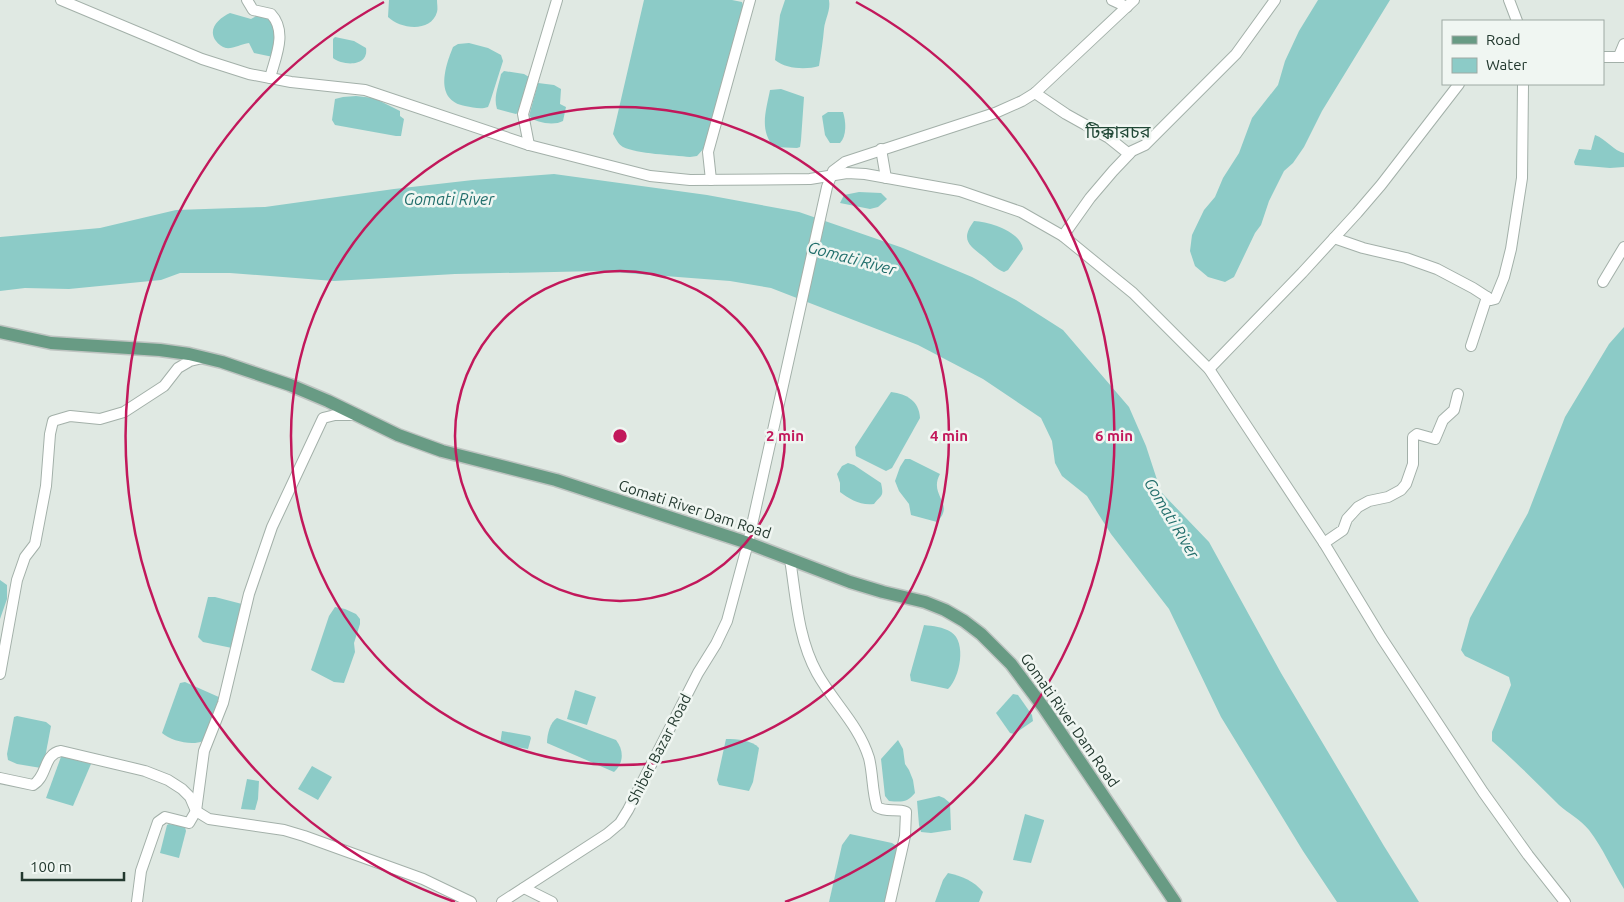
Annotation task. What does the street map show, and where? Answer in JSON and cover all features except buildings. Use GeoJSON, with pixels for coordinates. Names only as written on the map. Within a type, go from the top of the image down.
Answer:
{"type":"FeatureCollection","features":[{"type":"Feature","properties":{"kind":"main road","name":"Gomati River Dam Road"},"geometry":{"type":"LineString","coordinates":[[0,332],[51,343],[142,348],[204,358],[290,385],[398,435],[442,451],[556,480],[748,543],[850,582],[925,602],[964,621],[1012,664],[1044,708],[1175,902]]}},
{"type":"Feature","properties":{"kind":"street"},"geometry":{"type":"LineString","coordinates":[[61,0],[202,60],[249,74],[270,78],[365,90],[529,146],[650,176],[681,180],[810,179],[847,173],[886,178],[960,191],[991,201],[1021,212],[1063,236],[1133,293],[1209,369],[1324,543],[1381,637],[1483,792],[1528,855],[1565,902]]}},
{"type":"Feature","properties":{"kind":"street"},"geometry":{"type":"LineString","coordinates":[[247,0],[253,10],[271,14],[279,27],[279,41],[270,78]]}},
{"type":"Feature","properties":{"kind":"street"},"geometry":{"type":"LineString","coordinates":[[529,146],[523,114],[557,0]]}},
{"type":"Feature","properties":{"kind":"street"},"geometry":{"type":"LineString","coordinates":[[711,180],[708,152],[750,0]]}},
{"type":"Feature","properties":{"kind":"street"},"geometry":{"type":"LineString","coordinates":[[1112,0],[1131,4]]}},
{"type":"Feature","properties":{"kind":"street"},"geometry":{"type":"LineString","coordinates":[[1063,236],[1090,198],[1130,154],[1145,145],[1236,54],[1275,0]]}},
{"type":"Feature","properties":{"kind":"street"},"geometry":{"type":"LineString","coordinates":[[1509,0],[1517,20]]}},
{"type":"Feature","properties":{"kind":"street"},"geometry":{"type":"LineString","coordinates":[[830,176],[838,166],[845,162],[995,113],[1022,101],[1035,93],[1131,4]]}},
{"type":"Feature","properties":{"kind":"street"},"geometry":{"type":"LineString","coordinates":[[1604,57],[1622,56],[1624,44]]}},
{"type":"Feature","properties":{"kind":"street"},"geometry":{"type":"LineString","coordinates":[[1209,369],[1302,273],[1381,185],[1458,85]]}},
{"type":"Feature","properties":{"kind":"street"},"geometry":{"type":"LineString","coordinates":[[1334,238],[1363,248],[1406,258],[1437,269],[1491,300],[1495,299],[1504,277],[1511,249],[1522,178],[1523,85]]}},
{"type":"Feature","properties":{"kind":"street"},"geometry":{"type":"LineString","coordinates":[[1035,93],[1066,114],[1109,138],[1130,154]]}},
{"type":"Feature","properties":{"kind":"street"},"geometry":{"type":"LineString","coordinates":[[881,149],[886,178]]}},
{"type":"Feature","properties":{"kind":"street","name":"Shiber Bazar Road"},"geometry":{"type":"LineString","coordinates":[[502,902],[620,823],[698,673],[722,632],[731,609],[748,543],[830,176]]}},
{"type":"Feature","properties":{"kind":"street"},"geometry":{"type":"LineString","coordinates":[[1603,282],[1624,248]]}},
{"type":"Feature","properties":{"kind":"street"},"geometry":{"type":"LineString","coordinates":[[1471,346],[1487,297]]}},
{"type":"Feature","properties":{"kind":"street"},"geometry":{"type":"LineString","coordinates":[[0,674],[16,580],[26,557],[35,544],[46,486],[50,434],[53,421],[70,416],[100,419],[124,412],[164,386],[178,368],[190,361],[204,358]]}},
{"type":"Feature","properties":{"kind":"street"},"geometry":{"type":"LineString","coordinates":[[1324,543],[1343,530],[1347,519],[1358,507],[1369,501],[1388,497],[1406,484],[1413,464],[1413,437],[1417,434],[1435,439],[1442,420],[1454,410],[1458,394]]}},
{"type":"Feature","properties":{"kind":"street"},"geometry":{"type":"LineString","coordinates":[[137,902],[141,871],[158,822],[165,817],[188,824],[196,811],[204,751],[223,703],[249,594],[272,527],[323,418],[335,415],[356,415]]}},
{"type":"Feature","properties":{"kind":"street"},"geometry":{"type":"LineString","coordinates":[[790,559],[797,611],[808,652],[817,674],[850,719],[861,740],[869,758],[874,799],[877,807],[906,812],[905,836],[890,902]]}},
{"type":"Feature","properties":{"kind":"street"},"geometry":{"type":"LineString","coordinates":[[0,778],[33,785],[41,777],[50,756],[55,752],[61,751],[145,771],[182,788],[190,797],[196,811],[209,819],[284,830],[304,836],[423,879],[471,902]]}},
{"type":"Feature","properties":{"kind":"street"},"geometry":{"type":"LineString","coordinates":[[524,888],[552,902]]}},
{"type":"Feature","properties":{"kind":"water"},"geometry":{"type":"Polygon","coordinates":[[[389,0],[437,0],[437,11],[434,19],[429,23],[415,27],[407,26],[388,17],[389,0]]]}},
{"type":"Feature","properties":{"kind":"water"},"geometry":{"type":"Polygon","coordinates":[[[644,0],[732,0],[742,2],[744,8],[705,147],[697,156],[655,154],[629,149],[623,147],[613,134],[644,0]]]}},
{"type":"Feature","properties":{"kind":"water"},"geometry":{"type":"Polygon","coordinates":[[[785,0],[829,0],[819,66],[796,68],[775,60],[780,15],[785,0]]]}},
{"type":"Feature","properties":{"kind":"water"},"geometry":{"type":"Polygon","coordinates":[[[1318,0],[1390,0],[1322,111],[1304,147],[1293,163],[1284,171],[1269,201],[1261,225],[1255,233],[1234,277],[1225,282],[1208,277],[1195,266],[1190,251],[1192,235],[1204,210],[1215,197],[1223,178],[1239,153],[1252,118],[1278,85],[1285,61],[1299,31],[1318,0]]]}},
{"type":"Feature","properties":{"kind":"water"},"geometry":{"type":"Polygon","coordinates":[[[230,13],[251,19],[264,14],[276,26],[273,57],[254,53],[249,43],[226,48],[218,43],[213,32],[215,24],[230,13]]]}},
{"type":"Feature","properties":{"kind":"water"},"geometry":{"type":"Polygon","coordinates":[[[335,37],[354,41],[366,48],[364,59],[360,62],[349,63],[337,61],[333,58],[333,39],[335,37]]]}},
{"type":"Feature","properties":{"kind":"water"},"geometry":{"type":"Polygon","coordinates":[[[469,43],[488,48],[501,55],[503,61],[490,102],[488,107],[485,108],[474,108],[455,103],[445,90],[445,73],[453,47],[458,44],[469,43]]]}},
{"type":"Feature","properties":{"kind":"water"},"geometry":{"type":"Polygon","coordinates":[[[504,71],[524,74],[529,77],[519,112],[516,114],[497,109],[497,91],[501,74],[504,71]]]}},
{"type":"Feature","properties":{"kind":"water"},"geometry":{"type":"Polygon","coordinates":[[[538,83],[554,85],[561,89],[560,104],[566,107],[563,121],[559,123],[545,123],[529,116],[538,83]]]}},
{"type":"Feature","properties":{"kind":"water"},"geometry":{"type":"Polygon","coordinates":[[[781,89],[804,97],[801,140],[800,147],[797,148],[774,147],[766,134],[765,120],[770,90],[781,89]]]}},
{"type":"Feature","properties":{"kind":"water"},"geometry":{"type":"Polygon","coordinates":[[[356,96],[374,98],[400,111],[400,116],[404,119],[401,136],[335,125],[332,120],[335,99],[356,96]]]}},
{"type":"Feature","properties":{"kind":"water"},"geometry":{"type":"Polygon","coordinates":[[[828,112],[843,112],[845,128],[844,136],[840,143],[830,143],[825,135],[822,116],[828,112]]]}},
{"type":"Feature","properties":{"kind":"water"},"geometry":{"type":"Polygon","coordinates":[[[1595,135],[1624,153],[1624,167],[1610,168],[1575,165],[1574,162],[1579,149],[1591,150],[1595,135]]]}},
{"type":"Feature","properties":{"kind":"water","name":"Gomati River"},"geometry":{"type":"Polygon","coordinates":[[[554,174],[707,195],[799,212],[903,248],[972,277],[1016,300],[1063,330],[1129,407],[1146,446],[1161,492],[1209,542],[1281,673],[1419,902],[1337,902],[1303,851],[1221,717],[1169,609],[1111,534],[1087,496],[1062,476],[1055,463],[1052,441],[1041,418],[983,379],[918,345],[771,288],[730,281],[600,271],[455,274],[334,281],[230,273],[180,273],[161,280],[69,289],[25,288],[0,291],[0,237],[100,228],[176,210],[265,207],[394,189],[473,180],[554,174]]]}},
{"type":"Feature","properties":{"kind":"water"},"geometry":{"type":"Polygon","coordinates":[[[859,192],[881,193],[887,199],[878,207],[870,209],[840,203],[844,195],[859,192]]]}},
{"type":"Feature","properties":{"kind":"water"},"geometry":{"type":"Polygon","coordinates":[[[974,221],[988,223],[1010,232],[1021,243],[1023,249],[1008,270],[1004,272],[998,269],[968,242],[968,233],[974,221]]]}},
{"type":"Feature","properties":{"kind":"water"},"geometry":{"type":"Polygon","coordinates":[[[1624,327],[1624,889],[1599,844],[1586,826],[1559,805],[1492,741],[1492,732],[1511,685],[1509,677],[1465,656],[1461,650],[1470,618],[1528,513],[1565,417],[1609,344],[1624,327]]]}},
{"type":"Feature","properties":{"kind":"water"},"geometry":{"type":"Polygon","coordinates":[[[891,392],[911,399],[917,407],[920,418],[892,468],[886,471],[856,456],[855,447],[891,392]]]}},
{"type":"Feature","properties":{"kind":"water"},"geometry":{"type":"Polygon","coordinates":[[[905,459],[910,459],[940,474],[937,488],[944,510],[937,522],[911,515],[909,504],[899,491],[895,481],[905,459]]]}},
{"type":"Feature","properties":{"kind":"water"},"geometry":{"type":"Polygon","coordinates":[[[848,463],[881,483],[882,495],[874,504],[864,504],[840,492],[837,474],[842,466],[848,463]]]}},
{"type":"Feature","properties":{"kind":"water"},"geometry":{"type":"Polygon","coordinates":[[[0,580],[7,585],[7,599],[0,619],[0,580]]]}},
{"type":"Feature","properties":{"kind":"water"},"geometry":{"type":"Polygon","coordinates":[[[208,597],[242,604],[232,648],[203,642],[198,637],[208,597]]]}},
{"type":"Feature","properties":{"kind":"water"},"geometry":{"type":"Polygon","coordinates":[[[335,607],[356,614],[360,619],[354,643],[355,652],[344,683],[334,682],[311,670],[329,616],[335,607]]]}},
{"type":"Feature","properties":{"kind":"water"},"geometry":{"type":"Polygon","coordinates":[[[924,625],[948,630],[956,637],[959,644],[960,660],[958,669],[956,677],[948,689],[911,681],[910,675],[924,625]]]}},
{"type":"Feature","properties":{"kind":"water"},"geometry":{"type":"Polygon","coordinates":[[[185,682],[221,698],[203,741],[193,743],[182,742],[162,733],[180,683],[185,682]]]}},
{"type":"Feature","properties":{"kind":"water"},"geometry":{"type":"Polygon","coordinates":[[[575,690],[596,697],[587,725],[567,719],[575,690]]]}},
{"type":"Feature","properties":{"kind":"water"},"geometry":{"type":"Polygon","coordinates":[[[1013,694],[1018,695],[1032,715],[1033,721],[1014,734],[1010,733],[996,713],[1013,694]]]}},
{"type":"Feature","properties":{"kind":"water"},"geometry":{"type":"Polygon","coordinates":[[[14,717],[46,722],[51,726],[44,763],[41,768],[17,764],[8,760],[7,754],[14,717]]]}},
{"type":"Feature","properties":{"kind":"water"},"geometry":{"type":"Polygon","coordinates":[[[557,718],[616,740],[622,752],[620,765],[614,772],[547,743],[549,729],[552,722],[557,718]]]}},
{"type":"Feature","properties":{"kind":"water"},"geometry":{"type":"Polygon","coordinates":[[[502,731],[530,736],[528,749],[500,744],[502,731]]]}},
{"type":"Feature","properties":{"kind":"water"},"geometry":{"type":"Polygon","coordinates":[[[726,739],[748,742],[759,748],[753,782],[749,791],[719,785],[717,780],[726,739]]]}},
{"type":"Feature","properties":{"kind":"water"},"geometry":{"type":"Polygon","coordinates":[[[898,740],[903,749],[905,764],[913,780],[915,793],[909,799],[897,802],[889,801],[885,796],[881,759],[898,740]]]}},
{"type":"Feature","properties":{"kind":"water"},"geometry":{"type":"Polygon","coordinates":[[[62,754],[91,764],[73,806],[46,798],[62,754]]]}},
{"type":"Feature","properties":{"kind":"water"},"geometry":{"type":"Polygon","coordinates":[[[312,766],[332,777],[318,800],[298,789],[312,766]]]}},
{"type":"Feature","properties":{"kind":"water"},"geometry":{"type":"Polygon","coordinates":[[[247,779],[259,781],[255,810],[241,809],[247,779]]]}},
{"type":"Feature","properties":{"kind":"water"},"geometry":{"type":"Polygon","coordinates":[[[939,796],[950,803],[951,830],[931,833],[921,832],[917,801],[939,796]]]}},
{"type":"Feature","properties":{"kind":"water"},"geometry":{"type":"Polygon","coordinates":[[[1025,814],[1044,820],[1031,863],[1013,860],[1025,814]]]}},
{"type":"Feature","properties":{"kind":"water"},"geometry":{"type":"Polygon","coordinates":[[[167,825],[185,827],[186,831],[179,858],[160,853],[167,825]]]}},
{"type":"Feature","properties":{"kind":"water"},"geometry":{"type":"Polygon","coordinates":[[[850,834],[892,843],[901,849],[888,902],[829,902],[842,845],[850,834]]]}},
{"type":"Feature","properties":{"kind":"water"},"geometry":{"type":"Polygon","coordinates":[[[948,873],[967,879],[976,885],[983,892],[979,902],[935,902],[943,880],[948,873]]]}},
{"type":"Feature","properties":{"kind":"district","name":"টিক্কারচর"},"geometry":{"type":"Point","coordinates":[1118,131]}}]}
